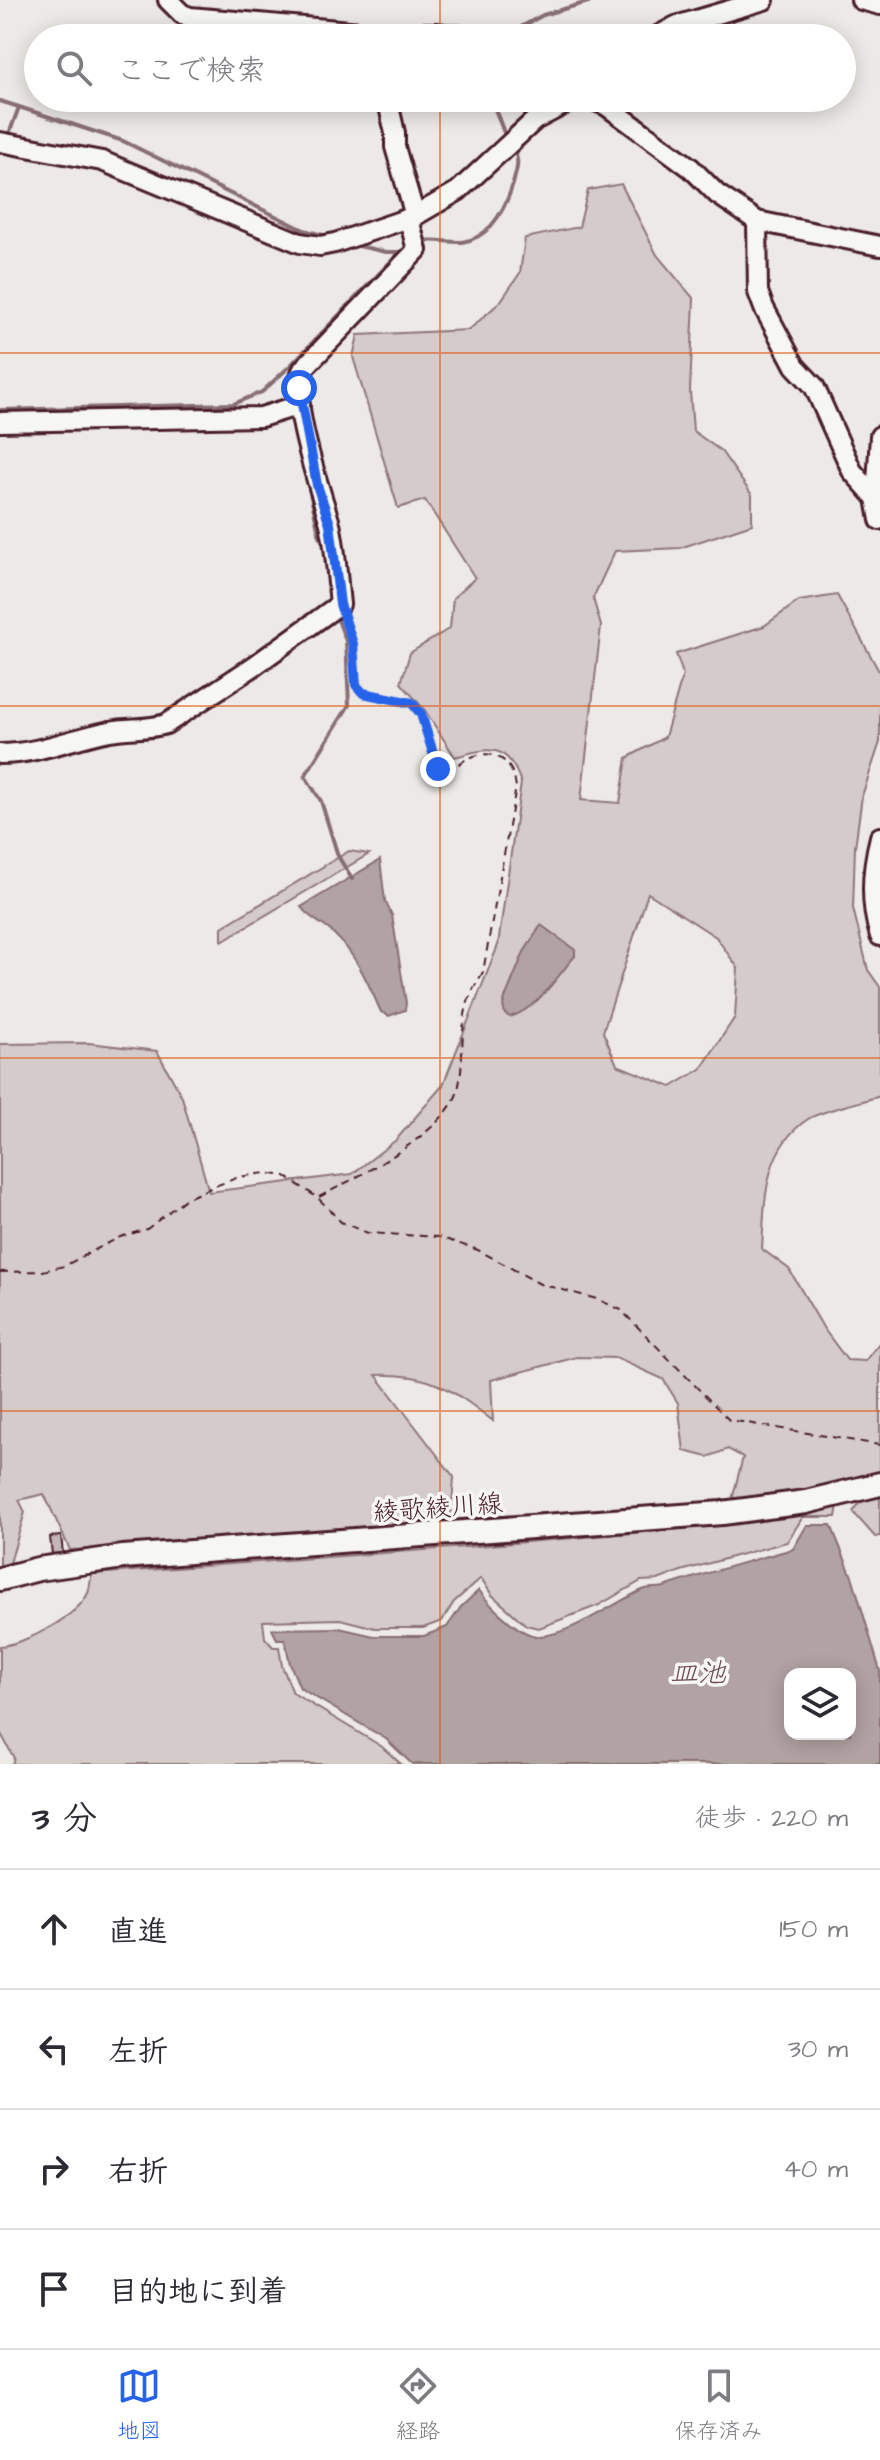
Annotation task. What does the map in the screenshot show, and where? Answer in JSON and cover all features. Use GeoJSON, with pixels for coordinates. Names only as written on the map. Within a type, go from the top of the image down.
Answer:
{"type":"FeatureCollection","features":[{"type":"Feature","properties":{"kind":"main road","name":"綾歌綾川線"},"geometry":{"type":"LineString","coordinates":[[0,1579],[38,1569],[123,1557],[722,1513],[806,1502],[880,1484]]}},
{"type":"Feature","properties":{"kind":"street"},"geometry":{"type":"LineString","coordinates":[[168,0],[182,14],[190,17],[261,24]]}},
{"type":"Feature","properties":{"kind":"street"},"geometry":{"type":"LineString","coordinates":[[683,24],[764,0]]}},
{"type":"Feature","properties":{"kind":"street"},"geometry":{"type":"LineString","coordinates":[[861,0],[880,5]]}},
{"type":"Feature","properties":{"kind":"street"},"geometry":{"type":"LineString","coordinates":[[390,112],[413,230]]}},
{"type":"Feature","properties":{"kind":"street"},"geometry":{"type":"LineString","coordinates":[[0,754],[23,754],[110,731],[152,729],[166,724],[340,604],[330,524],[317,485],[300,405],[299,376],[413,230],[535,120],[548,112]]}},
{"type":"Feature","properties":{"kind":"street"},"geometry":{"type":"LineString","coordinates":[[615,112],[691,168],[717,194],[757,221],[880,246]]}},
{"type":"Feature","properties":{"kind":"street"},"geometry":{"type":"LineString","coordinates":[[0,142],[102,161],[300,243],[320,246],[413,230]]}},
{"type":"Feature","properties":{"kind":"street"},"geometry":{"type":"LineString","coordinates":[[757,221],[758,292],[764,308],[795,366],[814,386],[852,471],[876,498]]}},
{"type":"Feature","properties":{"kind":"street"},"geometry":{"type":"LineString","coordinates":[[0,422],[261,417],[300,405]]}},
{"type":"Feature","properties":{"kind":"street"},"geometry":{"type":"LineString","coordinates":[[880,436],[876,498],[880,520]]}},
{"type":"Feature","properties":{"kind":"street"},"geometry":{"type":"LineString","coordinates":[[880,837],[873,893],[880,936]]}},
{"type":"Feature","properties":{"kind":"path"},"geometry":{"type":"LineString","coordinates":[[318,1198],[362,1175],[423,1136],[451,1106],[458,1091],[469,998],[483,972],[516,787],[514,773],[505,760],[488,754],[470,756],[444,776],[438,769],[421,714],[412,703],[363,693],[356,685],[353,644],[340,604]]}},
{"type":"Feature","properties":{"kind":"path"},"geometry":{"type":"LineString","coordinates":[[0,1272],[43,1271],[64,1266],[120,1237],[147,1229],[185,1199],[239,1177],[265,1173],[285,1176],[318,1198],[341,1222],[368,1233],[439,1237],[478,1250],[540,1284],[597,1299],[621,1310],[729,1420],[880,1445]]}},
{"type":"Feature","properties":{"kind":"shaded area"},"geometry":{"type":"Polygon","coordinates":[[[621,184],[657,255],[694,299],[690,391],[693,431],[721,451],[752,495],[752,524],[680,548],[615,551],[593,598],[601,626],[581,800],[620,803],[627,758],[665,737],[683,674],[676,654],[764,626],[799,601],[837,595],[880,673],[880,742],[862,796],[855,847],[853,908],[868,970],[880,987],[880,1096],[808,1119],[782,1145],[769,1177],[762,1249],[789,1269],[824,1329],[847,1360],[865,1361],[880,1342],[880,1475],[813,1494],[732,1500],[743,1457],[728,1449],[708,1457],[684,1451],[678,1403],[663,1379],[616,1358],[577,1357],[491,1380],[493,1421],[439,1385],[411,1377],[376,1375],[454,1477],[451,1521],[196,1543],[70,1550],[44,1494],[19,1500],[25,1512],[10,1563],[0,1567],[0,1044],[89,1043],[157,1051],[182,1097],[209,1192],[352,1174],[396,1140],[443,1085],[498,945],[521,783],[510,761],[496,751],[478,751],[455,757],[424,709],[401,683],[410,653],[450,628],[453,598],[475,578],[425,500],[398,508],[353,357],[358,335],[469,330],[500,302],[520,273],[525,238],[579,227],[588,190],[621,184]],[[648,893],[603,1032],[617,1065],[671,1087],[701,1069],[735,1017],[738,968],[716,937],[648,893]]]}},
{"type":"Feature","properties":{"kind":"shaded area"},"geometry":{"type":"Polygon","coordinates":[[[349,851],[369,854],[222,941],[222,927],[349,851]]]}},
{"type":"Feature","properties":{"kind":"shaded area"},"geometry":{"type":"Polygon","coordinates":[[[880,1495],[880,1536],[875,1537],[853,1512],[861,1501],[880,1495]]]}},
{"type":"Feature","properties":{"kind":"shaded area"},"geometry":{"type":"Polygon","coordinates":[[[838,1505],[836,1517],[803,1517],[787,1542],[658,1580],[641,1581],[599,1605],[539,1628],[526,1625],[492,1595],[481,1578],[454,1602],[442,1621],[423,1628],[375,1628],[340,1619],[263,1621],[265,1638],[273,1647],[279,1647],[282,1666],[293,1693],[381,1746],[401,1764],[12,1764],[14,1758],[0,1732],[0,1646],[22,1641],[62,1620],[88,1593],[92,1574],[728,1525],[838,1505]]]}},
{"type":"Feature","properties":{"kind":"water"},"geometry":{"type":"Polygon","coordinates":[[[380,860],[385,901],[392,915],[406,1003],[405,1010],[389,1016],[381,1012],[362,971],[343,943],[301,907],[380,860]]]}},
{"type":"Feature","properties":{"kind":"water"},"geometry":{"type":"Polygon","coordinates":[[[541,925],[575,950],[575,956],[538,999],[510,1017],[505,1014],[505,998],[524,952],[541,925]]]}},
{"type":"Feature","properties":{"kind":"water","name":"皿池"},"geometry":{"type":"Polygon","coordinates":[[[807,1525],[831,1525],[853,1579],[880,1671],[880,1764],[412,1764],[386,1739],[300,1688],[290,1664],[285,1639],[277,1639],[272,1629],[339,1628],[374,1636],[424,1636],[447,1627],[461,1607],[479,1590],[515,1626],[540,1636],[565,1630],[643,1590],[664,1587],[793,1549],[807,1525]]]}},
{"type":"Feature","properties":{"kind":"building"},"geometry":{"type":"Polygon","coordinates":[[[61,1536],[63,1553],[52,1554],[50,1537],[61,1536]]]}},
{"type":"Feature","properties":{"kind":"waterway"},"geometry":{"type":"LineString","coordinates":[[526,24],[543,15],[595,0]]}},
{"type":"Feature","properties":{"kind":"waterway"},"geometry":{"type":"LineString","coordinates":[[0,101],[19,107]]}},
{"type":"Feature","properties":{"kind":"waterway"},"geometry":{"type":"LineString","coordinates":[[0,133],[9,134],[19,107],[24,109]]}},
{"type":"Feature","properties":{"kind":"waterway"},"geometry":{"type":"LineString","coordinates":[[34,112],[123,141],[304,230],[330,237]]}},
{"type":"Feature","properties":{"kind":"waterway"},"geometry":{"type":"LineString","coordinates":[[496,112],[506,138]]}},
{"type":"Feature","properties":{"kind":"waterway"},"geometry":{"type":"LineString","coordinates":[[419,242],[462,242],[481,235],[495,221],[506,203],[516,170],[513,149]]}},
{"type":"Feature","properties":{"kind":"waterway"},"geometry":{"type":"LineString","coordinates":[[354,245],[400,252]]}},
{"type":"Feature","properties":{"kind":"waterway"},"geometry":{"type":"LineString","coordinates":[[0,410],[233,404],[262,392],[400,252],[408,248]]}},
{"type":"Feature","properties":{"kind":"waterway"},"geometry":{"type":"LineString","coordinates":[[305,470],[320,537],[325,546]]}},
{"type":"Feature","properties":{"kind":"waterway"},"geometry":{"type":"LineString","coordinates":[[337,617],[346,641],[349,705],[305,776],[321,801],[338,856],[352,879]]}},
{"type":"Feature","properties":{"kind":"route"},"geometry":{"type":"LineString","coordinates":[[299,388],[317,485],[330,524],[340,604],[353,644],[356,685],[363,693],[412,703],[421,714],[438,769]]}}]}
